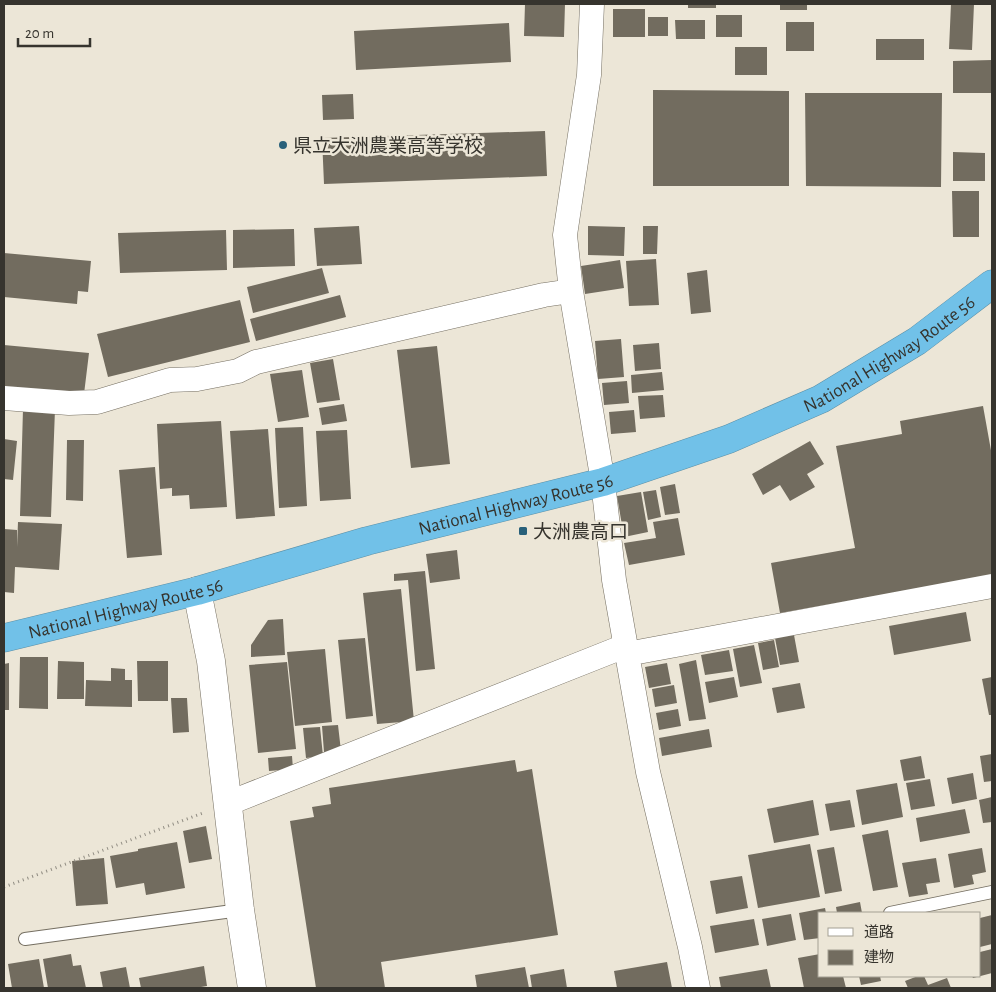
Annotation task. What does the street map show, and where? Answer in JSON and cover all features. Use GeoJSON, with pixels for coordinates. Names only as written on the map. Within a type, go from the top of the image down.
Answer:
{"type":"FeatureCollection","features":[{"type":"Feature","properties":{"kind":"highway","name":"National Highway Route 56"},"geometry":{"type":"LineString","coordinates":[[4,638],[196,591],[367,541],[603,482],[729,439],[821,400],[917,341],[992,284]]}},
{"type":"Feature","properties":{"kind":"street"},"geometry":{"type":"LineString","coordinates":[[592,4],[589,75],[565,235],[571,291],[603,482],[614,580],[648,772],[698,988]]}},
{"type":"Feature","properties":{"kind":"street"},"geometry":{"type":"LineString","coordinates":[[4,398],[69,403],[97,402],[170,380],[197,379],[238,371],[256,362],[544,295],[571,291]]}},
{"type":"Feature","properties":{"kind":"street"},"geometry":{"type":"LineString","coordinates":[[229,803],[626,650],[992,586]]}},
{"type":"Feature","properties":{"kind":"street"},"geometry":{"type":"LineString","coordinates":[[196,591],[211,661],[240,910],[252,988]]}},
{"type":"Feature","properties":{"kind":"lane"},"geometry":{"type":"LineString","coordinates":[[895,912],[992,892]]}},
{"type":"Feature","properties":{"kind":"lane"},"geometry":{"type":"LineString","coordinates":[[25,939],[240,910]]}},
{"type":"Feature","properties":{"kind":"path"},"geometry":{"type":"LineString","coordinates":[[4,887],[229,803]]}},
{"type":"Feature","properties":{"kind":"building"},"geometry":{"type":"Polygon","coordinates":[[[525,4],[565,4],[564,37],[524,36],[525,4]]]}},
{"type":"Feature","properties":{"kind":"building"},"geometry":{"type":"Polygon","coordinates":[[[688,4],[716,4],[716,8],[688,8],[688,4]]]}},
{"type":"Feature","properties":{"kind":"building"},"geometry":{"type":"Polygon","coordinates":[[[780,4],[807,4],[807,10],[780,10],[780,4]]]}},
{"type":"Feature","properties":{"kind":"building"},"geometry":{"type":"Polygon","coordinates":[[[951,4],[974,4],[972,50],[949,49],[951,4]]]}},
{"type":"Feature","properties":{"kind":"building"},"geometry":{"type":"Polygon","coordinates":[[[613,9],[645,9],[645,37],[613,37],[613,9]]]}},
{"type":"Feature","properties":{"kind":"building"},"geometry":{"type":"Polygon","coordinates":[[[716,15],[742,15],[742,37],[716,37],[716,15]]]}},
{"type":"Feature","properties":{"kind":"building"},"geometry":{"type":"Polygon","coordinates":[[[648,17],[668,17],[668,36],[648,36],[648,17]]]}},
{"type":"Feature","properties":{"kind":"building"},"geometry":{"type":"Polygon","coordinates":[[[675,20],[705,20],[705,39],[676,39],[675,20]]]}},
{"type":"Feature","properties":{"kind":"building"},"geometry":{"type":"Polygon","coordinates":[[[786,22],[814,22],[814,51],[786,51],[786,22]]]}},
{"type":"Feature","properties":{"kind":"building"},"geometry":{"type":"Polygon","coordinates":[[[509,23],[511,62],[356,70],[354,31],[509,23]]]}},
{"type":"Feature","properties":{"kind":"building"},"geometry":{"type":"Polygon","coordinates":[[[876,39],[924,39],[924,60],[876,60],[876,39]]]}},
{"type":"Feature","properties":{"kind":"building"},"geometry":{"type":"Polygon","coordinates":[[[735,47],[767,47],[767,75],[735,75],[735,47]]]}},
{"type":"Feature","properties":{"kind":"building"},"geometry":{"type":"Polygon","coordinates":[[[992,60],[992,93],[953,93],[953,61],[992,60]]]}},
{"type":"Feature","properties":{"kind":"building"},"geometry":{"type":"Polygon","coordinates":[[[653,90],[789,91],[789,186],[653,186],[653,90]]]}},
{"type":"Feature","properties":{"kind":"building"},"geometry":{"type":"Polygon","coordinates":[[[805,93],[942,93],[941,187],[806,186],[805,93]]]}},
{"type":"Feature","properties":{"kind":"building"},"geometry":{"type":"Polygon","coordinates":[[[353,94],[354,119],[323,120],[322,95],[353,94]]]}},
{"type":"Feature","properties":{"kind":"building"},"geometry":{"type":"Polygon","coordinates":[[[545,131],[547,176],[324,184],[322,138],[545,131]]]}},
{"type":"Feature","properties":{"kind":"building"},"geometry":{"type":"Polygon","coordinates":[[[953,152],[985,153],[985,181],[953,181],[953,152]]]}},
{"type":"Feature","properties":{"kind":"building"},"geometry":{"type":"Polygon","coordinates":[[[952,191],[979,191],[979,237],[953,237],[952,191]]]}},
{"type":"Feature","properties":{"kind":"building"},"geometry":{"type":"Polygon","coordinates":[[[359,226],[362,264],[317,266],[314,228],[359,226]]]}},
{"type":"Feature","properties":{"kind":"building"},"geometry":{"type":"Polygon","coordinates":[[[588,226],[625,227],[624,256],[588,255],[588,226]]]}},
{"type":"Feature","properties":{"kind":"building"},"geometry":{"type":"Polygon","coordinates":[[[643,226],[658,226],[657,254],[643,254],[643,226]]]}},
{"type":"Feature","properties":{"kind":"building"},"geometry":{"type":"Polygon","coordinates":[[[294,229],[295,266],[233,268],[233,230],[294,229]]]}},
{"type":"Feature","properties":{"kind":"building"},"geometry":{"type":"Polygon","coordinates":[[[226,230],[227,270],[120,273],[118,233],[226,230]]]}},
{"type":"Feature","properties":{"kind":"building"},"geometry":{"type":"Polygon","coordinates":[[[4,253],[91,261],[88,292],[78,291],[77,304],[4,297],[4,253]]]}},
{"type":"Feature","properties":{"kind":"building"},"geometry":{"type":"Polygon","coordinates":[[[656,259],[659,305],[629,306],[626,261],[656,259]]]}},
{"type":"Feature","properties":{"kind":"building"},"geometry":{"type":"Polygon","coordinates":[[[620,260],[624,288],[585,294],[581,266],[620,260]]]}},
{"type":"Feature","properties":{"kind":"building"},"geometry":{"type":"Polygon","coordinates":[[[322,268],[329,293],[253,313],[247,287],[322,268]]]}},
{"type":"Feature","properties":{"kind":"building"},"geometry":{"type":"Polygon","coordinates":[[[707,270],[711,312],[691,314],[687,273],[707,270]]]}},
{"type":"Feature","properties":{"kind":"building"},"geometry":{"type":"Polygon","coordinates":[[[340,295],[346,317],[256,341],[250,319],[340,295]]]}},
{"type":"Feature","properties":{"kind":"building"},"geometry":{"type":"Polygon","coordinates":[[[240,300],[250,342],[108,377],[97,334],[240,300]]]}},
{"type":"Feature","properties":{"kind":"building"},"geometry":{"type":"Polygon","coordinates":[[[621,339],[624,377],[598,379],[595,341],[621,339]]]}},
{"type":"Feature","properties":{"kind":"building"},"geometry":{"type":"Polygon","coordinates":[[[659,343],[661,369],[635,371],[633,345],[659,343]]]}},
{"type":"Feature","properties":{"kind":"building"},"geometry":{"type":"Polygon","coordinates":[[[4,345],[89,353],[84,394],[4,386],[4,345]]]}},
{"type":"Feature","properties":{"kind":"building"},"geometry":{"type":"Polygon","coordinates":[[[437,346],[450,464],[411,468],[397,350],[437,346]]]}},
{"type":"Feature","properties":{"kind":"building"},"geometry":{"type":"Polygon","coordinates":[[[333,359],[340,400],[317,403],[310,363],[333,359]]]}},
{"type":"Feature","properties":{"kind":"building"},"geometry":{"type":"Polygon","coordinates":[[[302,370],[309,417],[278,422],[270,374],[302,370]]]}},
{"type":"Feature","properties":{"kind":"building"},"geometry":{"type":"Polygon","coordinates":[[[662,372],[664,390],[632,393],[631,375],[662,372]]]}},
{"type":"Feature","properties":{"kind":"building"},"geometry":{"type":"Polygon","coordinates":[[[627,381],[629,403],[604,405],[602,383],[627,381]]]}},
{"type":"Feature","properties":{"kind":"building"},"geometry":{"type":"Polygon","coordinates":[[[663,395],[665,417],[640,419],[638,396],[663,395]]]}},
{"type":"Feature","properties":{"kind":"building"},"geometry":{"type":"Polygon","coordinates":[[[344,404],[347,421],[322,425],[319,408],[344,404]]]}},
{"type":"Feature","properties":{"kind":"building"},"geometry":{"type":"Polygon","coordinates":[[[983,406],[992,456],[992,575],[780,613],[771,563],[855,548],[836,446],[902,434],[900,421],[983,406]]]}},
{"type":"Feature","properties":{"kind":"building"},"geometry":{"type":"Polygon","coordinates":[[[23,409],[55,409],[51,517],[20,516],[23,409]]]}},
{"type":"Feature","properties":{"kind":"building"},"geometry":{"type":"Polygon","coordinates":[[[634,410],[636,432],[611,434],[609,412],[634,410]]]}},
{"type":"Feature","properties":{"kind":"building"},"geometry":{"type":"Polygon","coordinates":[[[221,421],[227,507],[190,509],[189,495],[172,496],[172,488],[160,489],[157,424],[221,421]]]}},
{"type":"Feature","properties":{"kind":"building"},"geometry":{"type":"Polygon","coordinates":[[[303,427],[307,506],[279,508],[275,428],[303,427]]]}},
{"type":"Feature","properties":{"kind":"building"},"geometry":{"type":"Polygon","coordinates":[[[268,429],[275,516],[236,519],[230,431],[268,429]]]}},
{"type":"Feature","properties":{"kind":"building"},"geometry":{"type":"Polygon","coordinates":[[[347,430],[351,499],[320,501],[316,431],[347,430]]]}},
{"type":"Feature","properties":{"kind":"building"},"geometry":{"type":"Polygon","coordinates":[[[4,439],[17,441],[13,480],[4,479],[4,439]]]}},
{"type":"Feature","properties":{"kind":"building"},"geometry":{"type":"Polygon","coordinates":[[[67,440],[84,440],[83,501],[66,500],[67,440]]]}},
{"type":"Feature","properties":{"kind":"building"},"geometry":{"type":"Polygon","coordinates":[[[810,441],[824,464],[807,474],[815,487],[790,501],[780,485],[763,495],[752,474],[810,441]]]}},
{"type":"Feature","properties":{"kind":"building"},"geometry":{"type":"Polygon","coordinates":[[[155,467],[162,555],[127,558],[119,470],[155,467]]]}},
{"type":"Feature","properties":{"kind":"building"},"geometry":{"type":"Polygon","coordinates":[[[675,484],[680,513],[665,515],[660,487],[675,484]]]}},
{"type":"Feature","properties":{"kind":"building"},"geometry":{"type":"Polygon","coordinates":[[[656,490],[661,517],[648,520],[643,492],[656,490]]]}},
{"type":"Feature","properties":{"kind":"building"},"geometry":{"type":"Polygon","coordinates":[[[641,492],[648,532],[624,537],[617,496],[641,492]]]}},
{"type":"Feature","properties":{"kind":"building"},"geometry":{"type":"Polygon","coordinates":[[[678,518],[685,555],[629,565],[624,543],[656,538],[653,522],[678,518]]]}},
{"type":"Feature","properties":{"kind":"building"},"geometry":{"type":"Polygon","coordinates":[[[18,522],[62,524],[59,570],[15,567],[14,593],[4,592],[4,529],[17,530],[17,547],[18,522]]]}},
{"type":"Feature","properties":{"kind":"building"},"geometry":{"type":"Polygon","coordinates":[[[457,550],[460,579],[430,583],[426,554],[457,550]]]}},
{"type":"Feature","properties":{"kind":"building"},"geometry":{"type":"Polygon","coordinates":[[[425,571],[435,669],[416,671],[408,580],[394,581],[394,574],[425,571]]]}},
{"type":"Feature","properties":{"kind":"building"},"geometry":{"type":"Polygon","coordinates":[[[401,589],[414,721],[377,724],[363,593],[401,589]]]}},
{"type":"Feature","properties":{"kind":"building"},"geometry":{"type":"Polygon","coordinates":[[[966,612],[971,641],[894,655],[889,626],[966,612]]]}},
{"type":"Feature","properties":{"kind":"building"},"geometry":{"type":"Polygon","coordinates":[[[283,619],[285,655],[251,657],[251,645],[268,620],[283,619]]]}},
{"type":"Feature","properties":{"kind":"building"},"geometry":{"type":"Polygon","coordinates":[[[794,635],[799,662],[780,665],[775,638],[794,635]]]}},
{"type":"Feature","properties":{"kind":"building"},"geometry":{"type":"Polygon","coordinates":[[[365,638],[373,716],[346,719],[338,640],[365,638]]]}},
{"type":"Feature","properties":{"kind":"building"},"geometry":{"type":"Polygon","coordinates":[[[774,640],[779,667],[763,670],[758,643],[774,640]]]}},
{"type":"Feature","properties":{"kind":"building"},"geometry":{"type":"Polygon","coordinates":[[[754,645],[762,683],[740,687],[733,649],[754,645]]]}},
{"type":"Feature","properties":{"kind":"building"},"geometry":{"type":"Polygon","coordinates":[[[325,649],[332,722],[295,726],[287,652],[325,649]]]}},
{"type":"Feature","properties":{"kind":"building"},"geometry":{"type":"Polygon","coordinates":[[[729,650],[733,671],[705,675],[701,655],[729,650]]]}},
{"type":"Feature","properties":{"kind":"building"},"geometry":{"type":"Polygon","coordinates":[[[20,657],[48,657],[48,709],[19,708],[20,657]]]}},
{"type":"Feature","properties":{"kind":"building"},"geometry":{"type":"Polygon","coordinates":[[[696,660],[706,719],[689,721],[679,664],[696,660]]]}},
{"type":"Feature","properties":{"kind":"building"},"geometry":{"type":"Polygon","coordinates":[[[58,661],[84,662],[84,699],[57,699],[58,661]]]}},
{"type":"Feature","properties":{"kind":"building"},"geometry":{"type":"Polygon","coordinates":[[[137,661],[168,661],[168,701],[138,701],[137,661]]]}},
{"type":"Feature","properties":{"kind":"building"},"geometry":{"type":"Polygon","coordinates":[[[287,662],[296,749],[258,753],[249,665],[287,662]]]}},
{"type":"Feature","properties":{"kind":"building"},"geometry":{"type":"Polygon","coordinates":[[[9,663],[9,710],[4,710],[4,664],[9,663]]]}},
{"type":"Feature","properties":{"kind":"building"},"geometry":{"type":"Polygon","coordinates":[[[667,663],[671,684],[649,688],[645,667],[667,663]]]}},
{"type":"Feature","properties":{"kind":"building"},"geometry":{"type":"Polygon","coordinates":[[[111,668],[125,669],[125,680],[132,680],[132,707],[85,706],[86,680],[111,681],[111,668]]]}},
{"type":"Feature","properties":{"kind":"building"},"geometry":{"type":"Polygon","coordinates":[[[734,677],[738,697],[709,703],[705,682],[734,677]]]}},
{"type":"Feature","properties":{"kind":"building"},"geometry":{"type":"Polygon","coordinates":[[[992,677],[992,715],[989,715],[982,679],[992,677]]]}},
{"type":"Feature","properties":{"kind":"building"},"geometry":{"type":"Polygon","coordinates":[[[800,683],[805,708],[777,713],[772,688],[800,683]]]}},
{"type":"Feature","properties":{"kind":"building"},"geometry":{"type":"Polygon","coordinates":[[[674,685],[677,703],[655,707],[652,689],[674,685]]]}},
{"type":"Feature","properties":{"kind":"building"},"geometry":{"type":"Polygon","coordinates":[[[171,698],[187,698],[189,732],[173,733],[171,698]]]}},
{"type":"Feature","properties":{"kind":"building"},"geometry":{"type":"Polygon","coordinates":[[[678,709],[681,726],[659,730],[656,713],[678,709]]]}},
{"type":"Feature","properties":{"kind":"building"},"geometry":{"type":"Polygon","coordinates":[[[338,725],[341,751],[324,752],[322,726],[338,725]]]}},
{"type":"Feature","properties":{"kind":"building"},"geometry":{"type":"Polygon","coordinates":[[[320,727],[323,756],[306,758],[303,728],[320,727]]]}},
{"type":"Feature","properties":{"kind":"building"},"geometry":{"type":"Polygon","coordinates":[[[709,729],[712,747],[662,756],[659,738],[709,729]]]}},
{"type":"Feature","properties":{"kind":"building"},"geometry":{"type":"Polygon","coordinates":[[[992,754],[992,781],[984,782],[980,756],[992,754]]]}},
{"type":"Feature","properties":{"kind":"building"},"geometry":{"type":"Polygon","coordinates":[[[292,756],[293,769],[269,771],[268,758],[292,756]]]}},
{"type":"Feature","properties":{"kind":"building"},"geometry":{"type":"Polygon","coordinates":[[[921,756],[925,778],[904,781],[900,760],[921,756]]]}},
{"type":"Feature","properties":{"kind":"building"},"geometry":{"type":"Polygon","coordinates":[[[515,760],[517,772],[532,769],[558,935],[381,962],[385,988],[316,988],[290,821],[314,817],[312,807],[331,804],[329,788],[515,760]]]}},
{"type":"Feature","properties":{"kind":"building"},"geometry":{"type":"Polygon","coordinates":[[[973,773],[977,799],[952,804],[947,778],[973,773]]]}},
{"type":"Feature","properties":{"kind":"building"},"geometry":{"type":"Polygon","coordinates":[[[930,779],[935,806],[911,810],[906,783],[930,779]]]}},
{"type":"Feature","properties":{"kind":"building"},"geometry":{"type":"Polygon","coordinates":[[[897,783],[903,817],[862,825],[856,790],[897,783]]]}},
{"type":"Feature","properties":{"kind":"building"},"geometry":{"type":"Polygon","coordinates":[[[992,797],[992,822],[983,823],[979,800],[992,797]]]}},
{"type":"Feature","properties":{"kind":"building"},"geometry":{"type":"Polygon","coordinates":[[[813,800],[819,835],[774,843],[767,809],[813,800]]]}},
{"type":"Feature","properties":{"kind":"building"},"geometry":{"type":"Polygon","coordinates":[[[850,800],[855,827],[830,831],[825,804],[850,800]]]}},
{"type":"Feature","properties":{"kind":"building"},"geometry":{"type":"Polygon","coordinates":[[[965,809],[970,833],[920,842],[916,818],[965,809]]]}},
{"type":"Feature","properties":{"kind":"building"},"geometry":{"type":"Polygon","coordinates":[[[206,826],[212,859],[189,863],[183,831],[206,826]]]}},
{"type":"Feature","properties":{"kind":"building"},"geometry":{"type":"Polygon","coordinates":[[[888,830],[898,887],[873,891],[862,835],[888,830]]]}},
{"type":"Feature","properties":{"kind":"building"},"geometry":{"type":"Polygon","coordinates":[[[177,842],[185,888],[146,895],[144,883],[116,888],[110,856],[177,842]]]}},
{"type":"Feature","properties":{"kind":"building"},"geometry":{"type":"Polygon","coordinates":[[[810,844],[820,897],[758,908],[748,855],[810,844]]]}},
{"type":"Feature","properties":{"kind":"building"},"geometry":{"type":"Polygon","coordinates":[[[834,847],[842,891],[825,894],[817,850],[834,847]]]}},
{"type":"Feature","properties":{"kind":"building"},"geometry":{"type":"Polygon","coordinates":[[[982,848],[986,872],[972,875],[974,884],[954,888],[948,854],[982,848]]]}},
{"type":"Feature","properties":{"kind":"building"},"geometry":{"type":"Polygon","coordinates":[[[104,858],[108,904],[76,906],[72,861],[104,858]]]}},
{"type":"Feature","properties":{"kind":"building"},"geometry":{"type":"Polygon","coordinates":[[[936,858],[940,882],[926,884],[928,894],[909,897],[902,863],[936,858]]]}},
{"type":"Feature","properties":{"kind":"building"},"geometry":{"type":"Polygon","coordinates":[[[742,876],[748,908],[716,914],[710,881],[742,876]]]}},
{"type":"Feature","properties":{"kind":"building"},"geometry":{"type":"Polygon","coordinates":[[[860,902],[862,912],[837,912],[836,907],[860,902]]]}},
{"type":"Feature","properties":{"kind":"building"},"geometry":{"type":"Polygon","coordinates":[[[825,908],[826,912],[818,912],[818,938],[804,940],[799,913],[825,908]]]}},
{"type":"Feature","properties":{"kind":"building"},"geometry":{"type":"Polygon","coordinates":[[[791,914],[796,940],[767,946],[762,919],[791,914]]]}},
{"type":"Feature","properties":{"kind":"building"},"geometry":{"type":"Polygon","coordinates":[[[992,915],[992,944],[981,947],[981,918],[992,915]]]}},
{"type":"Feature","properties":{"kind":"building"},"geometry":{"type":"Polygon","coordinates":[[[754,919],[759,945],[715,953],[710,926],[754,919]]]}},
{"type":"Feature","properties":{"kind":"building"},"geometry":{"type":"Polygon","coordinates":[[[992,949],[992,973],[981,976],[981,952],[992,949]]]}},
{"type":"Feature","properties":{"kind":"building"},"geometry":{"type":"Polygon","coordinates":[[[71,954],[73,966],[81,965],[86,988],[48,988],[43,959],[71,954]]]}},
{"type":"Feature","properties":{"kind":"building"},"geometry":{"type":"Polygon","coordinates":[[[818,954],[818,977],[843,977],[846,988],[804,988],[798,958],[818,954]]]}},
{"type":"Feature","properties":{"kind":"building"},"geometry":{"type":"Polygon","coordinates":[[[39,959],[44,988],[12,988],[8,964],[39,959]]]}},
{"type":"Feature","properties":{"kind":"building"},"geometry":{"type":"Polygon","coordinates":[[[667,962],[672,988],[617,988],[614,971],[667,962]]]}},
{"type":"Feature","properties":{"kind":"building"},"geometry":{"type":"Polygon","coordinates":[[[204,966],[207,986],[195,988],[141,988],[139,978],[204,966]]]}},
{"type":"Feature","properties":{"kind":"building"},"geometry":{"type":"Polygon","coordinates":[[[126,967],[130,988],[103,988],[100,972],[126,967]]]}},
{"type":"Feature","properties":{"kind":"building"},"geometry":{"type":"Polygon","coordinates":[[[525,967],[529,988],[477,988],[475,975],[525,967]]]}},
{"type":"Feature","properties":{"kind":"building"},"geometry":{"type":"Polygon","coordinates":[[[564,969],[567,988],[532,988],[530,975],[564,969]]]}},
{"type":"Feature","properties":{"kind":"building"},"geometry":{"type":"Polygon","coordinates":[[[767,969],[771,988],[721,988],[719,977],[767,969]]]}},
{"type":"Feature","properties":{"kind":"building"},"geometry":{"type":"Polygon","coordinates":[[[859,977],[880,977],[881,981],[861,985],[859,977]]]}},
{"type":"Feature","properties":{"kind":"building"},"geometry":{"type":"Polygon","coordinates":[[[915,977],[924,977],[928,985],[947,978],[951,988],[908,988],[905,981],[915,977]]]}},
{"type":"Feature","properties":{"kind":"place","name":"県立大洲農業高等学校"},"geometry":{"type":"Point","coordinates":[283,145]}},
{"type":"Feature","properties":{"kind":"place","name":"大洲農高口"},"geometry":{"type":"Point","coordinates":[523,531]}}]}
